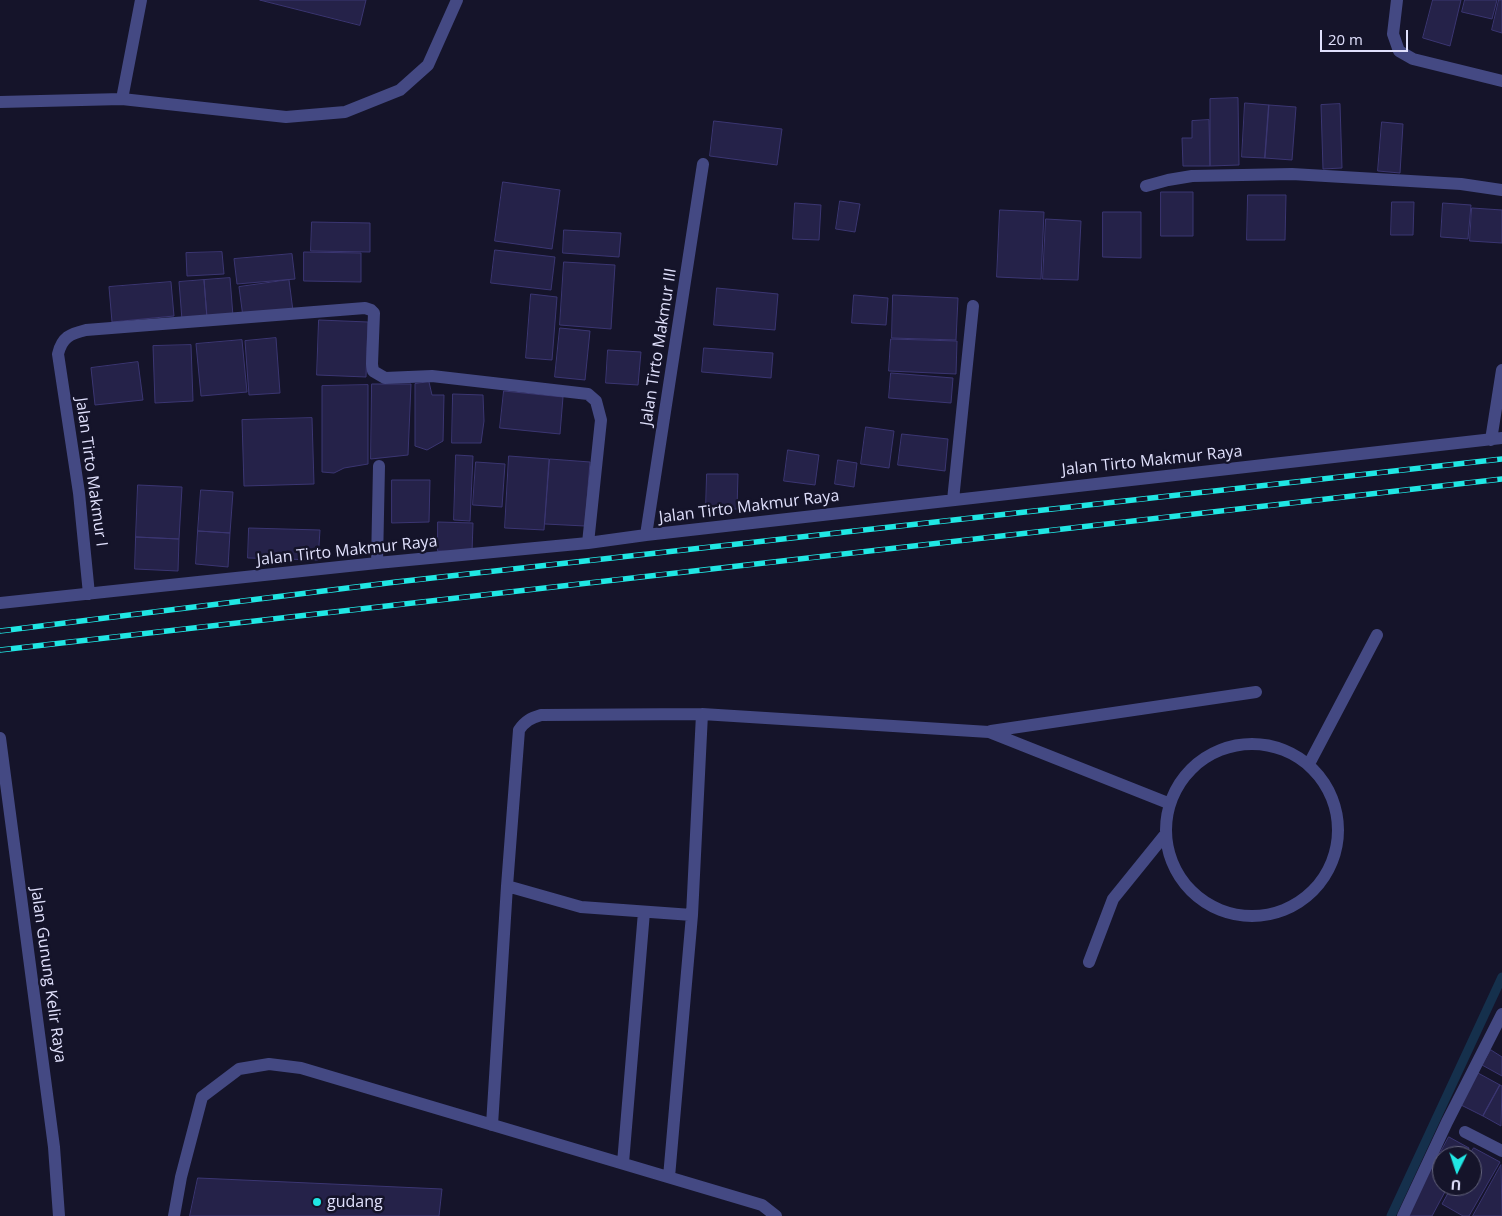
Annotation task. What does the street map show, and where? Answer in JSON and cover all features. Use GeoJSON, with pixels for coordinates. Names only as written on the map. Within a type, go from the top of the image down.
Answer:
{"type":"FeatureCollection","features":[{"type":"Feature","properties":{"kind":"street"},"geometry":{"type":"LineString","coordinates":[[122,99],[141,0]]}},
{"type":"Feature","properties":{"kind":"street"},"geometry":{"type":"LineString","coordinates":[[0,102],[122,99],[286,117],[345,112],[400,90],[428,65],[457,0]]}},
{"type":"Feature","properties":{"kind":"street"},"geometry":{"type":"LineString","coordinates":[[1397,0],[1393,34],[1399,51],[1413,59],[1502,81]]}},
{"type":"Feature","properties":{"kind":"street","name":"Jalan Tirto Makmur III"},"geometry":{"type":"LineString","coordinates":[[646,535],[704,164]]}},
{"type":"Feature","properties":{"kind":"street"},"geometry":{"type":"LineString","coordinates":[[1146,186],[1192,176],[1292,174],[1462,184],[1502,190]]}},
{"type":"Feature","properties":{"kind":"street"},"geometry":{"type":"LineString","coordinates":[[953,500],[973,306]]}},
{"type":"Feature","properties":{"kind":"street","name":"Jalan Tirto Makmur I"},"geometry":{"type":"LineString","coordinates":[[90,594],[79,493],[58,354],[60,346],[65,339],[73,333],[86,330],[365,308],[371,310],[374,314],[372,364],[374,371],[385,378],[432,376],[588,394],[596,400],[601,420],[588,543]]}},
{"type":"Feature","properties":{"kind":"street"},"geometry":{"type":"LineString","coordinates":[[1496,439],[1502,370]]}},
{"type":"Feature","properties":{"kind":"street","name":"Jalan Tirto Makmur Raya"},"geometry":{"type":"LineString","coordinates":[[0,603],[377,563],[588,543],[1496,439]]}},
{"type":"Feature","properties":{"kind":"street"},"geometry":{"type":"LineString","coordinates":[[377,563],[379,466]]}},
{"type":"Feature","properties":{"kind":"street"},"geometry":{"type":"LineString","coordinates":[[1309,764],[1377,635]]}},
{"type":"Feature","properties":{"kind":"street"},"geometry":{"type":"LineString","coordinates":[[492,1125],[507,886],[520,730],[530,719],[541,716],[702,714],[989,732],[1256,692]]}},
{"type":"Feature","properties":{"kind":"street"},"geometry":{"type":"LineString","coordinates":[[669,1177],[692,915],[702,714]]}},
{"type":"Feature","properties":{"kind":"street"},"geometry":{"type":"LineString","coordinates":[[989,732],[1168,803]]}},
{"type":"Feature","properties":{"kind":"street","name":"Jalan Gunung Kelir Raya"},"geometry":{"type":"LineString","coordinates":[[0,738],[54,1147],[59,1216]]}},
{"type":"Feature","properties":{"kind":"street"},"geometry":{"type":"LineString","coordinates":[[1245,743],[1279,748],[1309,764],[1330,791],[1339,824],[1335,858],[1318,887],[1291,908],[1258,917],[1224,913],[1194,896],[1173,869],[1164,836],[1168,803],[1186,773],[1212,752],[1245,743]]}},
{"type":"Feature","properties":{"kind":"street"},"geometry":{"type":"LineString","coordinates":[[1089,962],[1113,900],[1164,836]]}},
{"type":"Feature","properties":{"kind":"street"},"geometry":{"type":"LineString","coordinates":[[507,886],[581,908],[692,915]]}},
{"type":"Feature","properties":{"kind":"street"},"geometry":{"type":"LineString","coordinates":[[623,1163],[644,912]]}},
{"type":"Feature","properties":{"kind":"street"},"geometry":{"type":"LineString","coordinates":[[1403,1216],[1447,1122],[1502,1014]]}},
{"type":"Feature","properties":{"kind":"street"},"geometry":{"type":"LineString","coordinates":[[174,1216],[202,1096],[239,1069],[269,1064],[301,1068],[623,1163],[762,1205],[776,1216]]}},
{"type":"Feature","properties":{"kind":"street"},"geometry":{"type":"LineString","coordinates":[[1465,1132],[1502,1152]]}},
{"type":"Feature","properties":{"kind":"building"},"geometry":{"type":"Polygon","coordinates":[[[260,0],[366,0],[360,25],[260,0]]]}},
{"type":"Feature","properties":{"kind":"building"},"geometry":{"type":"Polygon","coordinates":[[[1433,0],[1461,0],[1450,46],[1423,38],[1433,0]]]}},
{"type":"Feature","properties":{"kind":"building"},"geometry":{"type":"Polygon","coordinates":[[[1465,0],[1497,0],[1492,19],[1462,12],[1465,0]]]}},
{"type":"Feature","properties":{"kind":"building"},"geometry":{"type":"Polygon","coordinates":[[[1499,0],[1502,0],[1502,33],[1492,30],[1499,0]]]}},
{"type":"Feature","properties":{"kind":"building"},"geometry":{"type":"Polygon","coordinates":[[[1238,98],[1239,165],[1210,166],[1210,99],[1238,98]]]}},
{"type":"Feature","properties":{"kind":"building"},"geometry":{"type":"Polygon","coordinates":[[[1245,103],[1269,105],[1265,158],[1242,157],[1245,103]]]}},
{"type":"Feature","properties":{"kind":"building"},"geometry":{"type":"Polygon","coordinates":[[[1340,104],[1342,168],[1323,169],[1321,105],[1340,104]]]}},
{"type":"Feature","properties":{"kind":"building"},"geometry":{"type":"Polygon","coordinates":[[[1269,105],[1296,107],[1292,160],[1265,158],[1269,105]]]}},
{"type":"Feature","properties":{"kind":"building"},"geometry":{"type":"Polygon","coordinates":[[[1209,120],[1210,166],[1183,166],[1182,138],[1192,138],[1192,121],[1209,120]]]}},
{"type":"Feature","properties":{"kind":"building"},"geometry":{"type":"Polygon","coordinates":[[[714,121],[782,129],[777,165],[710,156],[714,121]]]}},
{"type":"Feature","properties":{"kind":"building"},"geometry":{"type":"Polygon","coordinates":[[[1382,122],[1403,124],[1400,173],[1378,171],[1382,122]]]}},
{"type":"Feature","properties":{"kind":"building"},"geometry":{"type":"Polygon","coordinates":[[[503,182],[560,190],[552,249],[495,241],[503,182]]]}},
{"type":"Feature","properties":{"kind":"building"},"geometry":{"type":"Polygon","coordinates":[[[1161,192],[1193,192],[1193,236],[1161,236],[1161,192]]]}},
{"type":"Feature","properties":{"kind":"building"},"geometry":{"type":"Polygon","coordinates":[[[1248,195],[1286,195],[1285,240],[1247,240],[1248,195]]]}},
{"type":"Feature","properties":{"kind":"building"},"geometry":{"type":"Polygon","coordinates":[[[840,201],[860,204],[855,232],[836,229],[840,201]]]}},
{"type":"Feature","properties":{"kind":"building"},"geometry":{"type":"Polygon","coordinates":[[[1392,202],[1414,202],[1413,235],[1391,235],[1392,202]]]}},
{"type":"Feature","properties":{"kind":"building"},"geometry":{"type":"Polygon","coordinates":[[[795,203],[821,205],[819,240],[793,239],[795,203]]]}},
{"type":"Feature","properties":{"kind":"building"},"geometry":{"type":"Polygon","coordinates":[[[1443,203],[1471,205],[1468,239],[1441,237],[1443,203]]]}},
{"type":"Feature","properties":{"kind":"building"},"geometry":{"type":"Polygon","coordinates":[[[1472,208],[1502,210],[1502,243],[1470,241],[1472,208]]]}},
{"type":"Feature","properties":{"kind":"building"},"geometry":{"type":"Polygon","coordinates":[[[1000,210],[1044,212],[1041,279],[997,277],[1000,210]]]}},
{"type":"Feature","properties":{"kind":"building"},"geometry":{"type":"Polygon","coordinates":[[[1103,212],[1141,212],[1141,258],[1103,257],[1103,212]]]}},
{"type":"Feature","properties":{"kind":"building"},"geometry":{"type":"Polygon","coordinates":[[[1046,219],[1081,221],[1078,280],[1043,279],[1046,219]]]}},
{"type":"Feature","properties":{"kind":"building"},"geometry":{"type":"Polygon","coordinates":[[[312,222],[370,223],[370,252],[311,251],[312,222]]]}},
{"type":"Feature","properties":{"kind":"building"},"geometry":{"type":"Polygon","coordinates":[[[564,230],[621,233],[619,257],[563,253],[564,230]]]}},
{"type":"Feature","properties":{"kind":"building"},"geometry":{"type":"Polygon","coordinates":[[[495,250],[555,257],[551,290],[491,283],[495,250]]]}},
{"type":"Feature","properties":{"kind":"building"},"geometry":{"type":"Polygon","coordinates":[[[222,252],[224,274],[187,276],[186,253],[222,252]]]}},
{"type":"Feature","properties":{"kind":"building"},"geometry":{"type":"Polygon","coordinates":[[[304,252],[361,253],[361,282],[304,281],[304,252]]]}},
{"type":"Feature","properties":{"kind":"building"},"geometry":{"type":"Polygon","coordinates":[[[292,254],[295,279],[237,284],[234,259],[292,254]]]}},
{"type":"Feature","properties":{"kind":"building"},"geometry":{"type":"Polygon","coordinates":[[[564,262],[615,265],[611,329],[560,325],[564,262]]]}},
{"type":"Feature","properties":{"kind":"building"},"geometry":{"type":"Polygon","coordinates":[[[230,278],[233,316],[207,318],[204,280],[230,278]]]}},
{"type":"Feature","properties":{"kind":"building"},"geometry":{"type":"Polygon","coordinates":[[[204,280],[207,318],[182,320],[179,282],[204,280]]]}},
{"type":"Feature","properties":{"kind":"building"},"geometry":{"type":"Polygon","coordinates":[[[289,280],[293,311],[243,317],[239,287],[289,280]]]}},
{"type":"Feature","properties":{"kind":"building"},"geometry":{"type":"Polygon","coordinates":[[[171,282],[174,316],[112,322],[109,287],[171,282]]]}},
{"type":"Feature","properties":{"kind":"building"},"geometry":{"type":"Polygon","coordinates":[[[717,288],[778,294],[775,330],[714,325],[717,288]]]}},
{"type":"Feature","properties":{"kind":"building"},"geometry":{"type":"Polygon","coordinates":[[[531,294],[557,297],[552,360],[526,358],[531,294]]]}},
{"type":"Feature","properties":{"kind":"building"},"geometry":{"type":"Polygon","coordinates":[[[854,295],[888,298],[886,325],[852,323],[854,295]]]}},
{"type":"Feature","properties":{"kind":"building"},"geometry":{"type":"Polygon","coordinates":[[[893,295],[958,298],[956,340],[892,338],[893,295]]]}},
{"type":"Feature","properties":{"kind":"building"},"geometry":{"type":"Polygon","coordinates":[[[319,320],[368,322],[366,377],[317,375],[319,320]]]}},
{"type":"Feature","properties":{"kind":"building"},"geometry":{"type":"Polygon","coordinates":[[[560,328],[590,331],[585,380],[555,377],[560,328]]]}},
{"type":"Feature","properties":{"kind":"building"},"geometry":{"type":"Polygon","coordinates":[[[276,338],[280,393],[249,395],[245,341],[276,338]]]}},
{"type":"Feature","properties":{"kind":"building"},"geometry":{"type":"Polygon","coordinates":[[[891,339],[957,341],[956,374],[889,371],[891,339]]]}},
{"type":"Feature","properties":{"kind":"building"},"geometry":{"type":"Polygon","coordinates":[[[242,340],[247,392],[201,396],[196,344],[242,340]]]}},
{"type":"Feature","properties":{"kind":"building"},"geometry":{"type":"Polygon","coordinates":[[[191,345],[193,401],[155,403],[153,346],[191,345]]]}},
{"type":"Feature","properties":{"kind":"building"},"geometry":{"type":"Polygon","coordinates":[[[704,348],[773,353],[771,378],[702,372],[704,348]]]}},
{"type":"Feature","properties":{"kind":"building"},"geometry":{"type":"Polygon","coordinates":[[[608,350],[641,352],[638,385],[606,383],[608,350]]]}},
{"type":"Feature","properties":{"kind":"building"},"geometry":{"type":"Polygon","coordinates":[[[138,362],[143,400],[95,405],[91,368],[138,362]]]}},
{"type":"Feature","properties":{"kind":"building"},"geometry":{"type":"Polygon","coordinates":[[[891,373],[953,378],[951,403],[889,398],[891,373]]]}},
{"type":"Feature","properties":{"kind":"building"},"geometry":{"type":"Polygon","coordinates":[[[429,382],[432,395],[444,395],[443,441],[427,450],[415,446],[415,384],[429,382]]]}},
{"type":"Feature","properties":{"kind":"building"},"geometry":{"type":"Polygon","coordinates":[[[372,384],[411,384],[408,455],[371,459],[372,384]]]}},
{"type":"Feature","properties":{"kind":"building"},"geometry":{"type":"Polygon","coordinates":[[[368,385],[368,464],[344,468],[334,473],[322,472],[322,386],[368,385]]]}},
{"type":"Feature","properties":{"kind":"building"},"geometry":{"type":"Polygon","coordinates":[[[504,391],[563,397],[560,434],[500,428],[504,391]]]}},
{"type":"Feature","properties":{"kind":"building"},"geometry":{"type":"Polygon","coordinates":[[[453,394],[483,395],[484,421],[481,443],[452,443],[453,394]]]}},
{"type":"Feature","properties":{"kind":"building"},"geometry":{"type":"Polygon","coordinates":[[[312,418],[314,484],[244,486],[242,420],[312,418]]]}},
{"type":"Feature","properties":{"kind":"building"},"geometry":{"type":"Polygon","coordinates":[[[866,427],[894,431],[889,468],[861,464],[866,427]]]}},
{"type":"Feature","properties":{"kind":"building"},"geometry":{"type":"Polygon","coordinates":[[[902,434],[948,439],[945,471],[898,465],[902,434]]]}},
{"type":"Feature","properties":{"kind":"building"},"geometry":{"type":"Polygon","coordinates":[[[788,450],[819,455],[815,485],[784,481],[788,450]]]}},
{"type":"Feature","properties":{"kind":"building"},"geometry":{"type":"Polygon","coordinates":[[[456,455],[473,456],[470,521],[454,520],[456,455]]]}},
{"type":"Feature","properties":{"kind":"building"},"geometry":{"type":"Polygon","coordinates":[[[509,456],[549,459],[544,530],[505,528],[509,456]]]}},
{"type":"Feature","properties":{"kind":"building"},"geometry":{"type":"Polygon","coordinates":[[[550,459],[590,462],[585,526],[545,524],[550,459]]]}},
{"type":"Feature","properties":{"kind":"building"},"geometry":{"type":"Polygon","coordinates":[[[838,460],[857,463],[854,487],[835,484],[838,460]]]}},
{"type":"Feature","properties":{"kind":"building"},"geometry":{"type":"Polygon","coordinates":[[[476,462],[505,464],[502,507],[473,505],[476,462]]]}},
{"type":"Feature","properties":{"kind":"building"},"geometry":{"type":"Polygon","coordinates":[[[707,474],[738,474],[737,509],[706,509],[707,474]]]}},
{"type":"Feature","properties":{"kind":"building"},"geometry":{"type":"Polygon","coordinates":[[[392,480],[430,480],[429,522],[392,523],[392,480]]]}},
{"type":"Feature","properties":{"kind":"building"},"geometry":{"type":"Polygon","coordinates":[[[138,485],[182,487],[179,539],[136,537],[138,485]]]}},
{"type":"Feature","properties":{"kind":"building"},"geometry":{"type":"Polygon","coordinates":[[[201,490],[233,492],[230,533],[198,531],[201,490]]]}},
{"type":"Feature","properties":{"kind":"building"},"geometry":{"type":"Polygon","coordinates":[[[438,522],[473,523],[472,552],[438,551],[438,522]]]}},
{"type":"Feature","properties":{"kind":"building"},"geometry":{"type":"Polygon","coordinates":[[[249,528],[320,530],[318,560],[248,558],[249,528]]]}},
{"type":"Feature","properties":{"kind":"building"},"geometry":{"type":"Polygon","coordinates":[[[198,531],[230,533],[228,567],[196,564],[198,531]]]}},
{"type":"Feature","properties":{"kind":"building"},"geometry":{"type":"Polygon","coordinates":[[[136,537],[179,539],[178,571],[135,569],[136,537]]]}},
{"type":"Feature","properties":{"kind":"building"},"geometry":{"type":"Polygon","coordinates":[[[1491,1050],[1502,1057],[1502,1076],[1482,1065],[1491,1050]]]}},
{"type":"Feature","properties":{"kind":"building"},"geometry":{"type":"Polygon","coordinates":[[[1478,1073],[1500,1085],[1483,1116],[1461,1105],[1478,1073]]]}},
{"type":"Feature","properties":{"kind":"building"},"geometry":{"type":"Polygon","coordinates":[[[1500,1085],[1502,1086],[1501,1126],[1483,1116],[1500,1085]]]}},
{"type":"Feature","properties":{"kind":"building"},"geometry":{"type":"Polygon","coordinates":[[[1449,1137],[1465,1146],[1444,1146],[1449,1137]]]}},
{"type":"Feature","properties":{"kind":"building"},"geometry":{"type":"Polygon","coordinates":[[[1482,1152],[1500,1162],[1482,1193],[1482,1152]]]}},
{"type":"Feature","properties":{"kind":"building"},"geometry":{"type":"Polygon","coordinates":[[[1501,1165],[1502,1216],[1473,1216],[1501,1165]]]}},
{"type":"Feature","properties":{"kind":"building"},"geometry":{"type":"Polygon","coordinates":[[[1432,1168],[1432,1196],[1443,1196],[1432,1216],[1406,1216],[1432,1168]]]}},
{"type":"Feature","properties":{"kind":"building","name":"gudang"},"geometry":{"type":"Polygon","coordinates":[[[198,1178],[442,1189],[439,1216],[190,1216],[198,1178]]]}},
{"type":"Feature","properties":{"kind":"building"},"geometry":{"type":"Polygon","coordinates":[[[1446,1196],[1480,1196],[1469,1216],[1463,1216],[1442,1204],[1446,1196]]]}},
{"type":"Feature","properties":{"kind":"waterway"},"geometry":{"type":"LineString","coordinates":[[1391,1216],[1502,977]]}},
{"type":"Feature","properties":{"kind":"railway"},"geometry":{"type":"LineString","coordinates":[[0,631],[396,582],[1502,459]]}},
{"type":"Feature","properties":{"kind":"railway"},"geometry":{"type":"LineString","coordinates":[[0,650],[1502,479]]}},
{"type":"Feature","properties":{"kind":"place","name":"gudang"},"geometry":{"type":"Point","coordinates":[317,1202]}}]}
